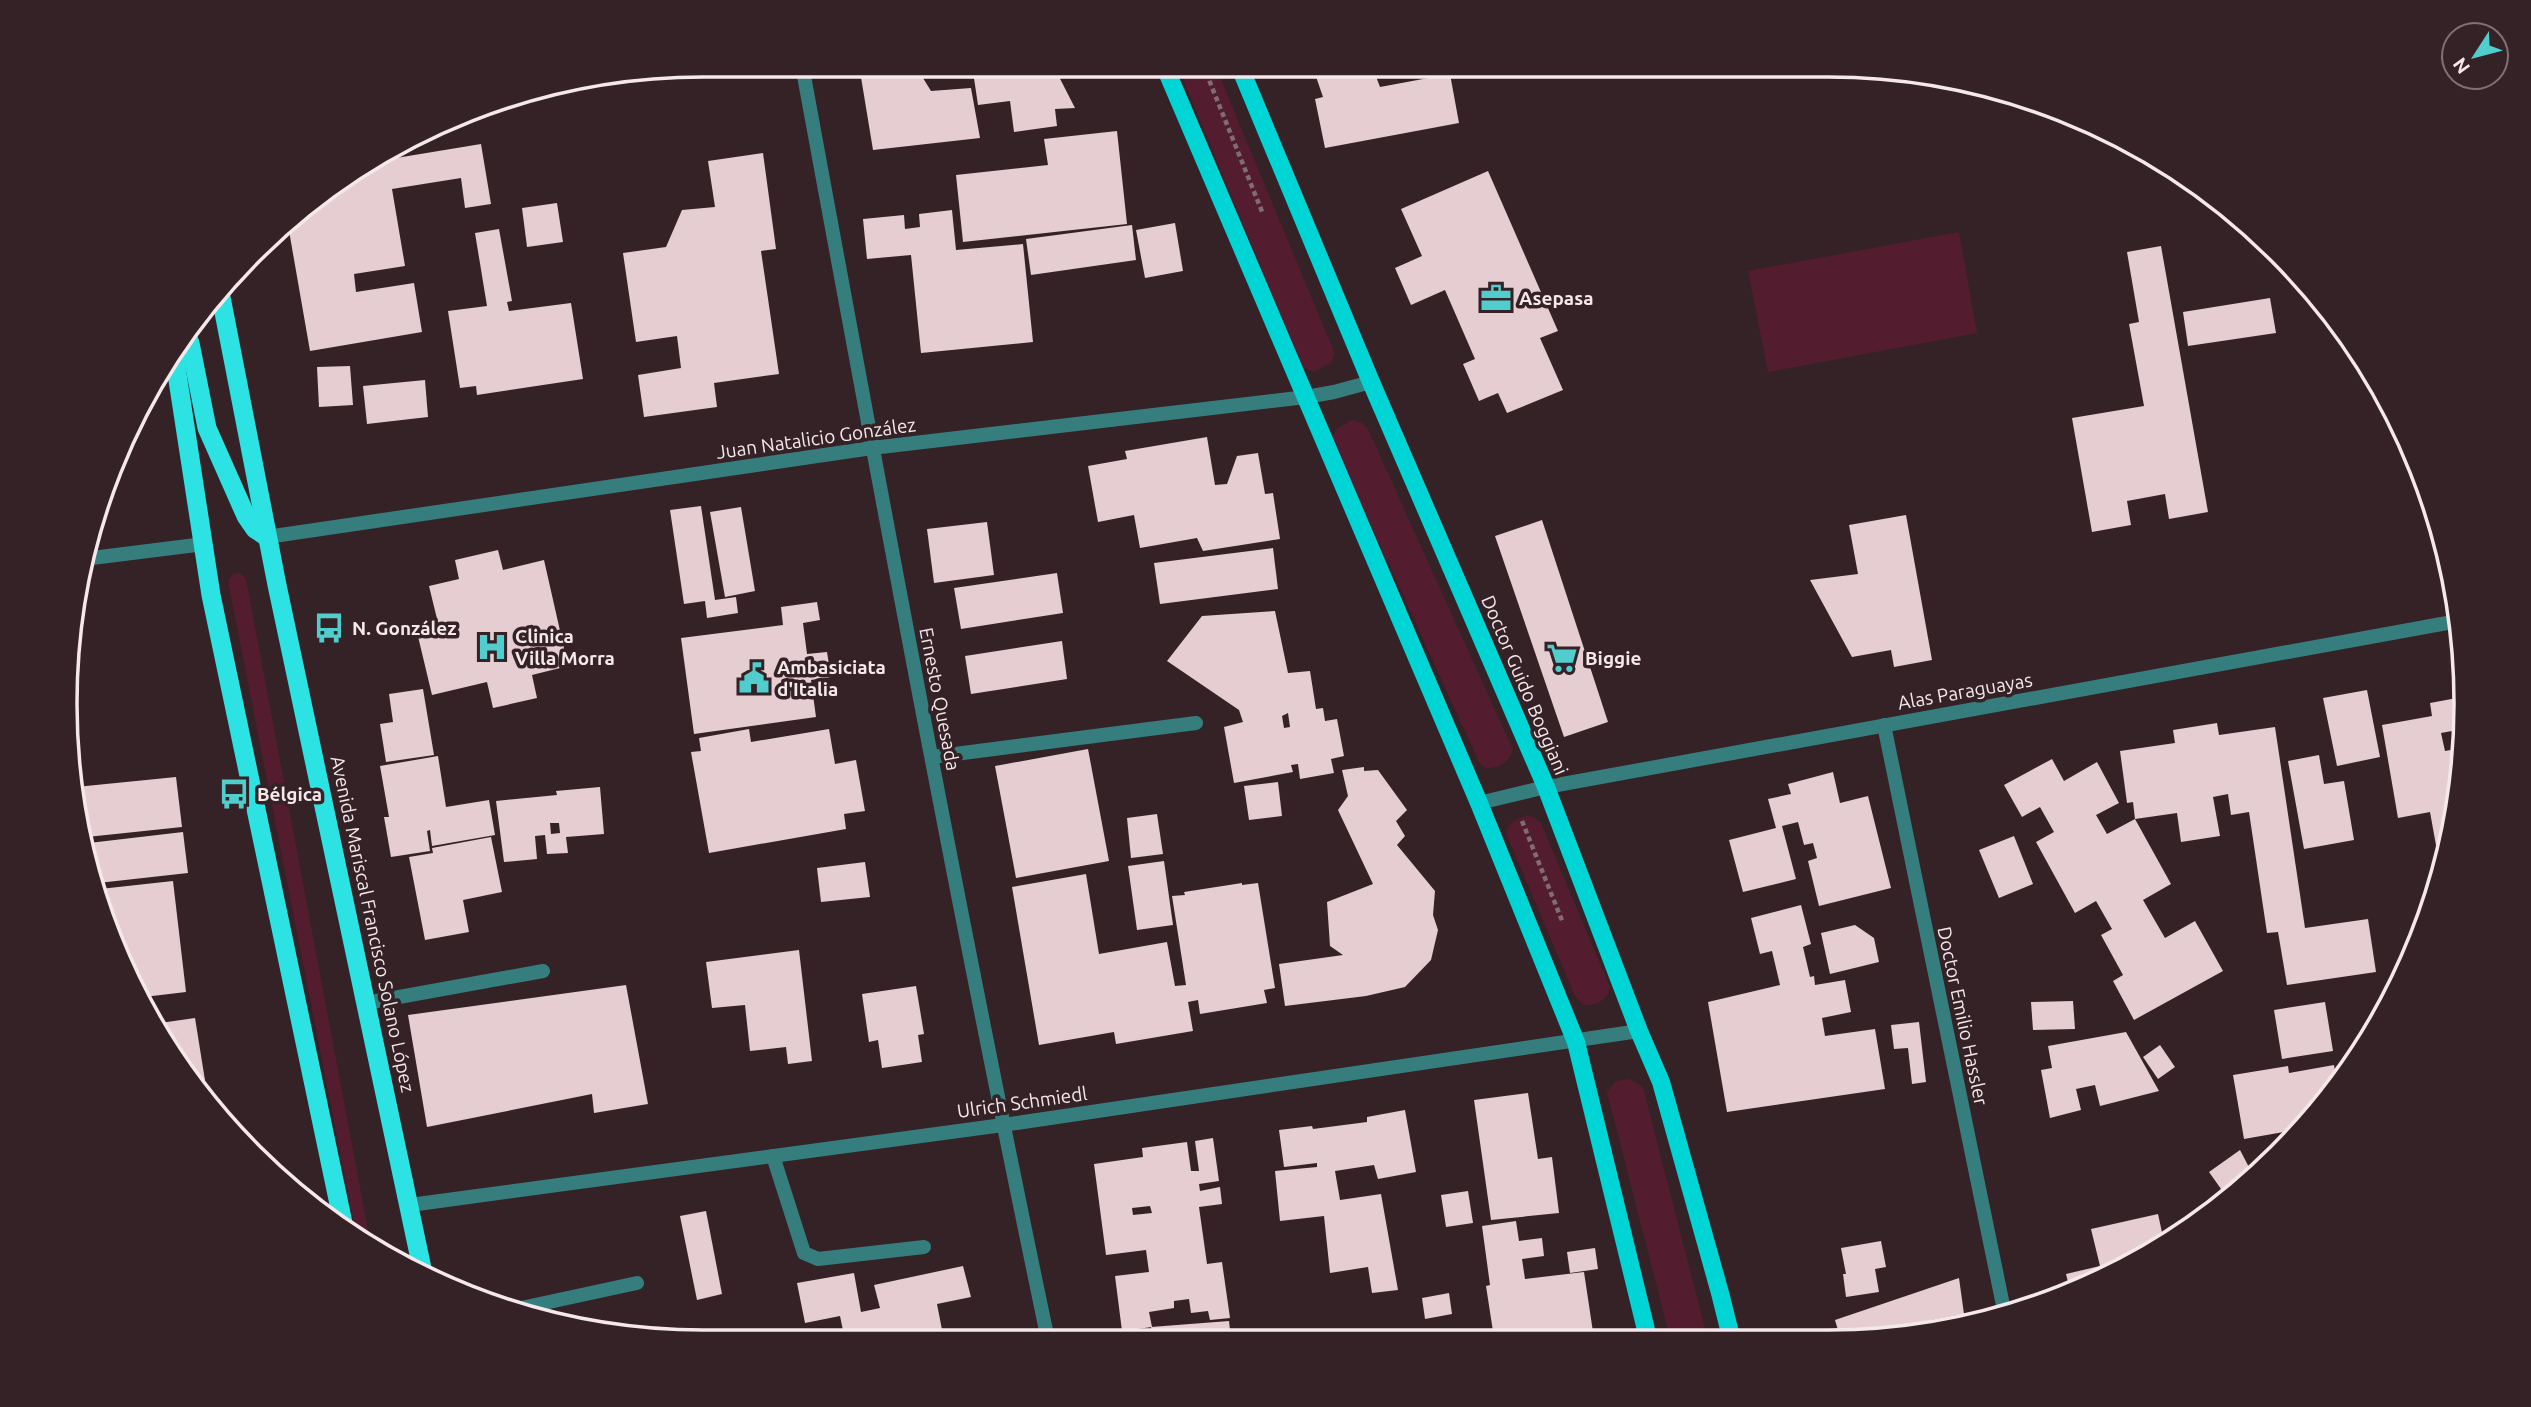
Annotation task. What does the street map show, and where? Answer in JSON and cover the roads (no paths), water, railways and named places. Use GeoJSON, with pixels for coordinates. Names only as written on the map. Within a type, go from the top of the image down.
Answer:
{"type":"FeatureCollection","features":[{"type":"Feature","properties":{"kind":"highway"},"geometry":{"type":"LineString","coordinates":[[221,303],[267,537]]}},
{"type":"Feature","properties":{"kind":"highway"},"geometry":{"type":"LineString","coordinates":[[190,345],[207,428],[246,516],[255,530],[267,537]]}},
{"type":"Feature","properties":{"kind":"highway"},"geometry":{"type":"LineString","coordinates":[[176,366],[211,595],[341,1214]]}},
{"type":"Feature","properties":{"kind":"highway","name":"Avenida Mariscal Francisco Solano López"},"geometry":{"type":"LineString","coordinates":[[267,537],[421,1262]]}},
{"type":"Feature","properties":{"kind":"main road"},"geometry":{"type":"LineString","coordinates":[[1169,77],[1479,803],[1576,1042],[1646,1330]]}},
{"type":"Feature","properties":{"kind":"main road","name":"Doctor Guido Boggiani"},"geometry":{"type":"LineString","coordinates":[[1244,77],[1371,382],[1546,787],[1661,1082],[1729,1330]]}},
{"type":"Feature","properties":{"kind":"street","name":"Ernesto Quesada"},"geometry":{"type":"LineString","coordinates":[[804,77],[872,448],[1003,1125],[1046,1330]]}},
{"type":"Feature","properties":{"kind":"street","name":"Juan Natalicio González"},"geometry":{"type":"LineString","coordinates":[[267,537],[872,448],[1306,397],[1371,382]]}},
{"type":"Feature","properties":{"kind":"street"},"geometry":{"type":"LineString","coordinates":[[94,558],[204,544]]}},
{"type":"Feature","properties":{"kind":"street","name":"Alas Paraguayas"},"geometry":{"type":"LineString","coordinates":[[1479,803],[1546,787],[2449,623]]}},
{"type":"Feature","properties":{"kind":"street"},"geometry":{"type":"LineString","coordinates":[[932,757],[1196,723]]}},
{"type":"Feature","properties":{"kind":"street","name":"Doctor Emilio Hassler"},"geometry":{"type":"LineString","coordinates":[[1884,725],[2003,1305]]}},
{"type":"Feature","properties":{"kind":"street"},"geometry":{"type":"LineString","coordinates":[[366,1003],[543,971]]}},
{"type":"Feature","properties":{"kind":"street","name":"Ulrich Schmiedl"},"geometry":{"type":"LineString","coordinates":[[410,1205],[1003,1125],[1639,1031]]}},
{"type":"Feature","properties":{"kind":"street"},"geometry":{"type":"LineString","coordinates":[[774,1156],[804,1253],[808,1256],[818,1259],[924,1247]]}},
{"type":"Feature","properties":{"kind":"street"},"geometry":{"type":"LineString","coordinates":[[531,1306],[636,1283]]}},
{"type":"Feature","properties":{"kind":"place","name":"Asepasa"},"geometry":{"type":"Point","coordinates":[1496,298]}},
{"type":"Feature","properties":{"kind":"place","name":"N. González"},"geometry":{"type":"Point","coordinates":[329,628]}},
{"type":"Feature","properties":{"kind":"place","name":"Clinica Villa Morra"},"geometry":{"type":"Point","coordinates":[492,647]}},
{"type":"Feature","properties":{"kind":"place","name":"Biggie"},"geometry":{"type":"Point","coordinates":[1562,658]}},
{"type":"Feature","properties":{"kind":"place","name":"Ambasiciata d'Italia"},"geometry":{"type":"Point","coordinates":[754,678]}},
{"type":"Feature","properties":{"kind":"place","name":"Bélgica"},"geometry":{"type":"Point","coordinates":[234,794]}}]}
